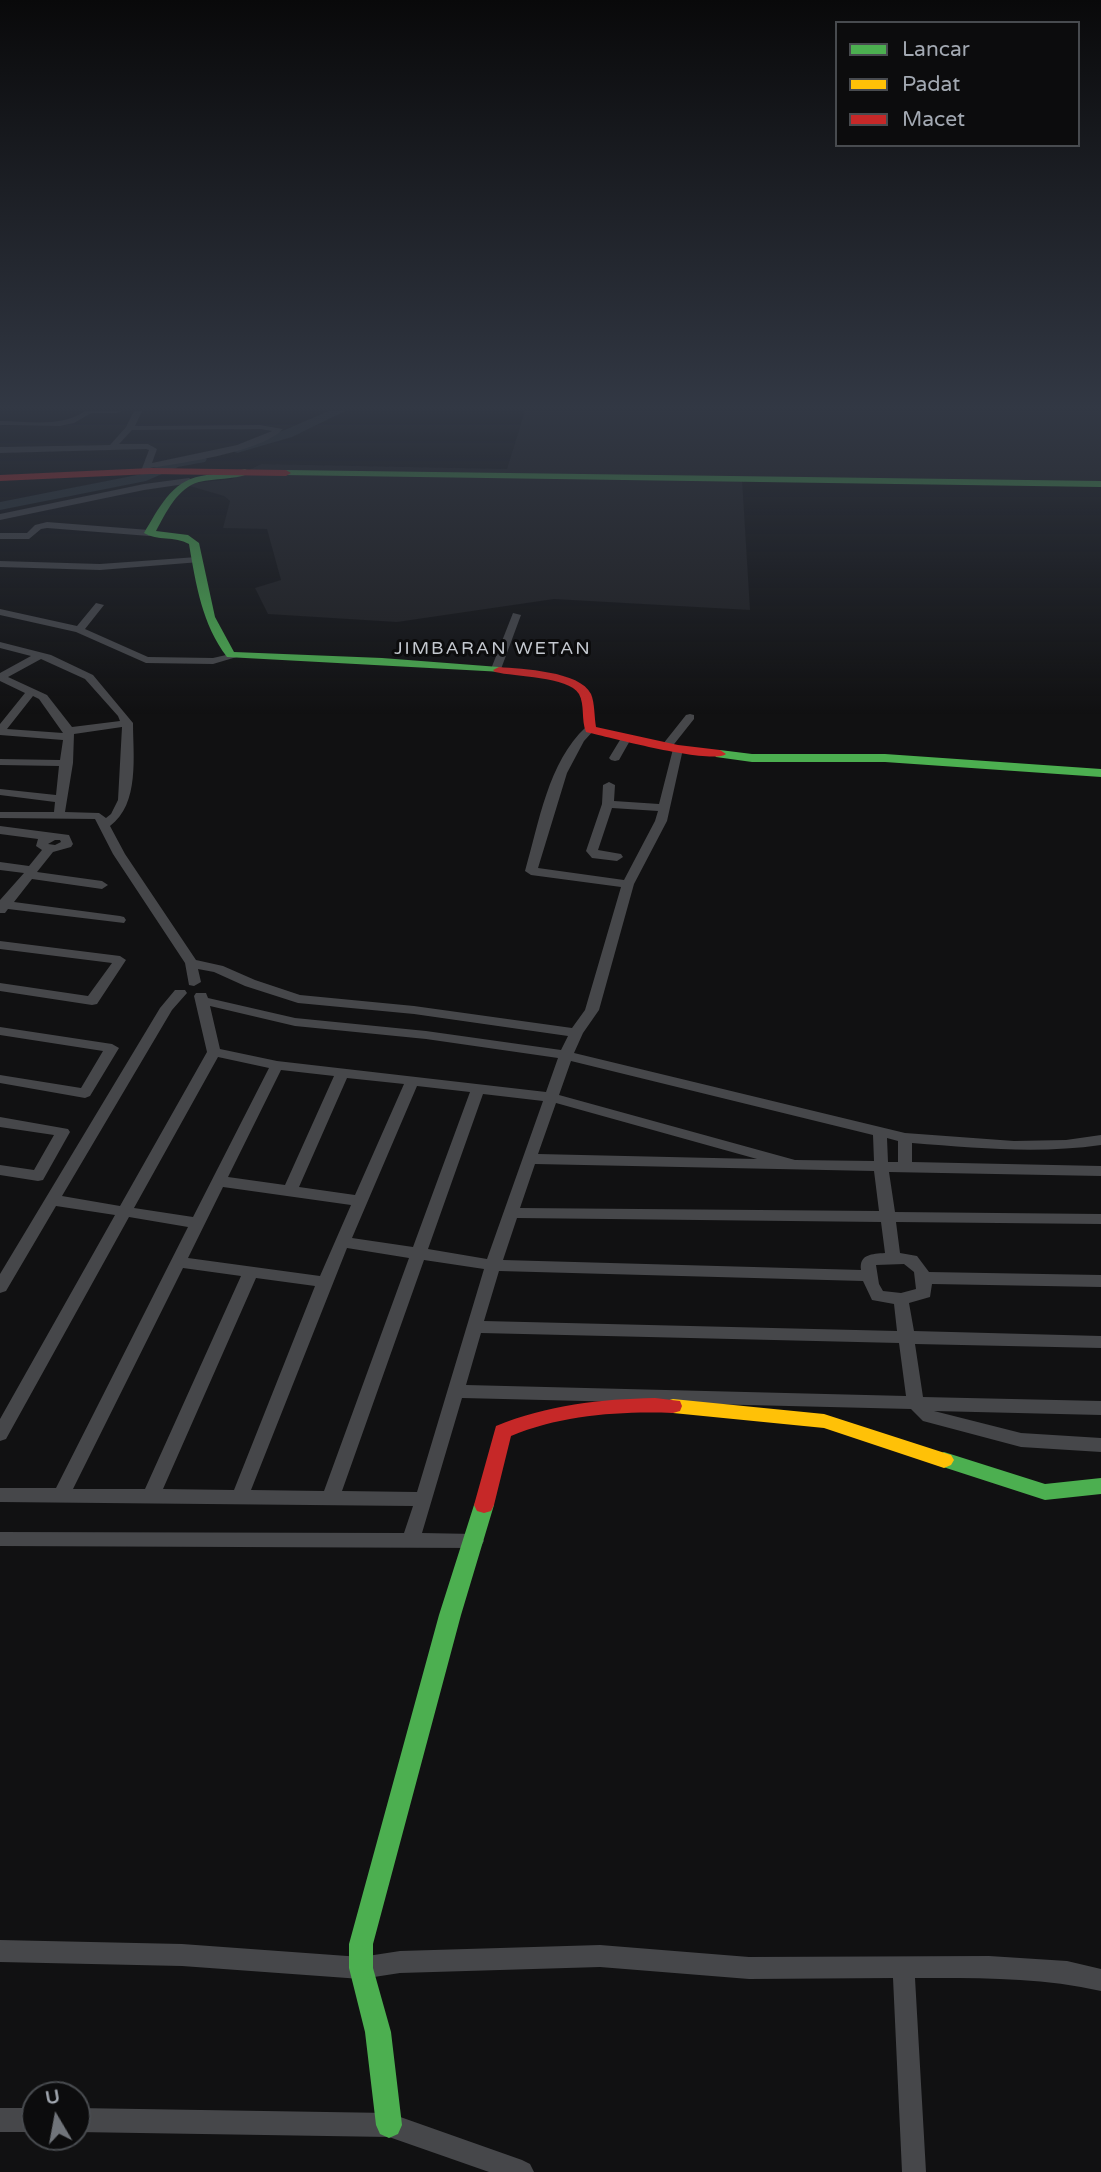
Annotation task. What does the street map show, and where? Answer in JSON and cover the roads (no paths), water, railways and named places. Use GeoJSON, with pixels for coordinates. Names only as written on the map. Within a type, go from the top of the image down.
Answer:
{"type":"FeatureCollection","features":[{"type":"Feature","properties":{"kind":"street"},"geometry":{"type":"LineString","coordinates":[[0,517],[22,512]]}},
{"type":"Feature","properties":{"kind":"street"},"geometry":{"type":"LineString","coordinates":[[149,533],[163,512]]}},
{"type":"Feature","properties":{"kind":"street"},"geometry":{"type":"LineString","coordinates":[[0,537],[29,536],[38,527],[47,525],[189,538],[194,543],[203,590],[222,643],[228,653],[234,656]]}},
{"type":"Feature","properties":{"kind":"street"},"geometry":{"type":"LineString","coordinates":[[0,564],[91,567],[197,560]]}},
{"type":"Feature","properties":{"kind":"street"},"geometry":{"type":"LineString","coordinates":[[82,579],[91,567]]}},
{"type":"Feature","properties":{"kind":"street"},"geometry":{"type":"LineString","coordinates":[[79,631],[99,605]]}},
{"type":"Feature","properties":{"kind":"street"},"geometry":{"type":"LineString","coordinates":[[0,612],[79,631],[146,660],[213,661],[234,656],[496,669],[544,676],[578,686],[585,694],[590,729]]}},
{"type":"Feature","properties":{"kind":"street"},"geometry":{"type":"LineString","coordinates":[[496,669],[516,615]]}},
{"type":"Feature","properties":{"kind":"street"},"geometry":{"type":"LineString","coordinates":[[0,645],[40,655],[89,677],[124,715],[128,723],[124,800],[117,816],[103,825]]}},
{"type":"Feature","properties":{"kind":"street"},"geometry":{"type":"LineString","coordinates":[[0,667],[27,652]]}},
{"type":"Feature","properties":{"kind":"street"},"geometry":{"type":"LineString","coordinates":[[2,906],[31,873],[53,840],[52,824],[59,815],[67,763],[70,734],[47,701],[0,677],[40,655]]}},
{"type":"Feature","properties":{"kind":"street"},"geometry":{"type":"LineString","coordinates":[[0,731],[32,691]]}},
{"type":"Feature","properties":{"kind":"street"},"geometry":{"type":"LineString","coordinates":[[411,1541],[421,1499],[457,1391],[494,1265],[548,1105],[566,1055],[582,1026],[628,884],[661,821],[673,748],[690,717]]}},
{"type":"Feature","properties":{"kind":"street"},"geometry":{"type":"LineString","coordinates":[[0,731],[70,734],[128,723]]}},
{"type":"Feature","properties":{"kind":"street"},"geometry":{"type":"LineString","coordinates":[[590,729],[673,748],[752,758],[885,758],[1101,773]]}},
{"type":"Feature","properties":{"kind":"street"},"geometry":{"type":"LineString","coordinates":[[590,729],[579,738],[563,771],[531,872],[628,884]]}},
{"type":"Feature","properties":{"kind":"street"},"geometry":{"type":"LineString","coordinates":[[615,758],[627,737]]}},
{"type":"Feature","properties":{"kind":"street"},"geometry":{"type":"LineString","coordinates":[[0,761],[67,763]]}},
{"type":"Feature","properties":{"kind":"street"},"geometry":{"type":"LineString","coordinates":[[609,785],[608,804],[592,851],[596,855],[617,857]]}},
{"type":"Feature","properties":{"kind":"street"},"geometry":{"type":"LineString","coordinates":[[0,792],[60,799]]}},
{"type":"Feature","properties":{"kind":"street"},"geometry":{"type":"LineString","coordinates":[[608,804],[663,808]]}},
{"type":"Feature","properties":{"kind":"street"},"geometry":{"type":"LineString","coordinates":[[0,815],[95,814],[118,854],[191,963],[214,1052],[123,1210],[0,1434]]}},
{"type":"Feature","properties":{"kind":"street"},"geometry":{"type":"LineString","coordinates":[[0,830],[53,840]]}},
{"type":"Feature","properties":{"kind":"street"},"geometry":{"type":"LineString","coordinates":[[0,866],[102,885]]}},
{"type":"Feature","properties":{"kind":"street"},"geometry":{"type":"LineString","coordinates":[[2,906],[120,920]]}},
{"type":"Feature","properties":{"kind":"street"},"geometry":{"type":"LineString","coordinates":[[0,945],[120,960],[92,1000],[0,987]]}},
{"type":"Feature","properties":{"kind":"street"},"geometry":{"type":"LineString","coordinates":[[191,963],[218,969],[298,999],[582,1026]]}},
{"type":"Feature","properties":{"kind":"street"},"geometry":{"type":"LineString","coordinates":[[0,1287],[183,985],[295,1022],[426,1035],[566,1055],[905,1138],[1014,1146],[1066,1145],[1101,1140]]}},
{"type":"Feature","properties":{"kind":"street"},"geometry":{"type":"LineString","coordinates":[[0,1031],[112,1048],[85,1093],[0,1079]]}},
{"type":"Feature","properties":{"kind":"street"},"geometry":{"type":"LineString","coordinates":[[214,1052],[277,1065],[478,1088],[548,1105],[596,1110],[790,1163]]}},
{"type":"Feature","properties":{"kind":"street"},"geometry":{"type":"LineString","coordinates":[[61,1495],[277,1065]]}},
{"type":"Feature","properties":{"kind":"street"},"geometry":{"type":"LineString","coordinates":[[290,1191],[343,1072]]}},
{"type":"Feature","properties":{"kind":"street"},"geometry":{"type":"LineString","coordinates":[[239,1499],[325,1282],[412,1081]]}},
{"type":"Feature","properties":{"kind":"street"},"geometry":{"type":"LineString","coordinates":[[330,1499],[478,1088]]}},
{"type":"Feature","properties":{"kind":"street"},"geometry":{"type":"LineString","coordinates":[[0,1122],[64,1132],[38,1175],[0,1170]]}},
{"type":"Feature","properties":{"kind":"street"},"geometry":{"type":"LineString","coordinates":[[880,1132],[881,1166],[893,1257]]}},
{"type":"Feature","properties":{"kind":"street"},"geometry":{"type":"LineString","coordinates":[[905,1138],[905,1167]]}},
{"type":"Feature","properties":{"kind":"street"},"geometry":{"type":"LineString","coordinates":[[963,1144],[966,1169]]}},
{"type":"Feature","properties":{"kind":"street"},"geometry":{"type":"LineString","coordinates":[[1066,1145],[1075,1170]]}},
{"type":"Feature","properties":{"kind":"street"},"geometry":{"type":"LineString","coordinates":[[531,1159],[1101,1171]]}},
{"type":"Feature","properties":{"kind":"street"},"geometry":{"type":"LineString","coordinates":[[218,1181],[360,1201]]}},
{"type":"Feature","properties":{"kind":"street"},"geometry":{"type":"LineString","coordinates":[[52,1199],[198,1223]]}},
{"type":"Feature","properties":{"kind":"street"},"geometry":{"type":"LineString","coordinates":[[513,1213],[1101,1219]]}},
{"type":"Feature","properties":{"kind":"street"},"geometry":{"type":"LineString","coordinates":[[344,1242],[494,1265],[869,1276]]}},
{"type":"Feature","properties":{"kind":"street"},"geometry":{"type":"LineString","coordinates":[[893,1257],[915,1261],[924,1278],[922,1295],[901,1299],[878,1296],[869,1276],[867,1264],[870,1261],[893,1257]]}},
{"type":"Feature","properties":{"kind":"street"},"geometry":{"type":"LineString","coordinates":[[177,1262],[325,1282]]}},
{"type":"Feature","properties":{"kind":"street"},"geometry":{"type":"LineString","coordinates":[[151,1496],[250,1273]]}},
{"type":"Feature","properties":{"kind":"street"},"geometry":{"type":"LineString","coordinates":[[924,1278],[1101,1281]]}},
{"type":"Feature","properties":{"kind":"street"},"geometry":{"type":"LineString","coordinates":[[901,1299],[915,1402],[920,1410],[929,1416],[1021,1440],[1101,1445]]}},
{"type":"Feature","properties":{"kind":"street"},"geometry":{"type":"LineString","coordinates":[[475,1327],[1101,1342]]}},
{"type":"Feature","properties":{"kind":"street"},"geometry":{"type":"LineString","coordinates":[[457,1391],[1101,1408]]}},
{"type":"Feature","properties":{"kind":"street"},"geometry":{"type":"LineString","coordinates":[[389,2125],[378,2032],[361,1968],[361,1944],[450,1615],[475,1541],[503,1430],[518,1423],[615,1406],[662,1404],[801,1417],[1045,1492],[1101,1486]]}},
{"type":"Feature","properties":{"kind":"street"},"geometry":{"type":"LineString","coordinates":[[0,1495],[421,1499]]}},
{"type":"Feature","properties":{"kind":"street"},"geometry":{"type":"LineString","coordinates":[[0,1539],[475,1541]]}},
{"type":"Feature","properties":{"kind":"street"},"geometry":{"type":"LineString","coordinates":[[0,1951],[182,1955],[361,1968],[400,1962],[600,1956],[749,1968],[1039,1969],[1101,1980]]}},
{"type":"Feature","properties":{"kind":"street"},"geometry":{"type":"LineString","coordinates":[[903,1968],[915,2172]]}},
{"type":"Feature","properties":{"kind":"street"},"geometry":{"type":"LineString","coordinates":[[0,2120],[21,2120]]}},
{"type":"Feature","properties":{"kind":"street"},"geometry":{"type":"LineString","coordinates":[[91,2120],[389,2125],[522,2172]]}},
{"type":"Feature","properties":{"kind":"district","name":"JIMBARAN WETAN"},"geometry":{"type":"Point","coordinates":[493,649]}}]}
